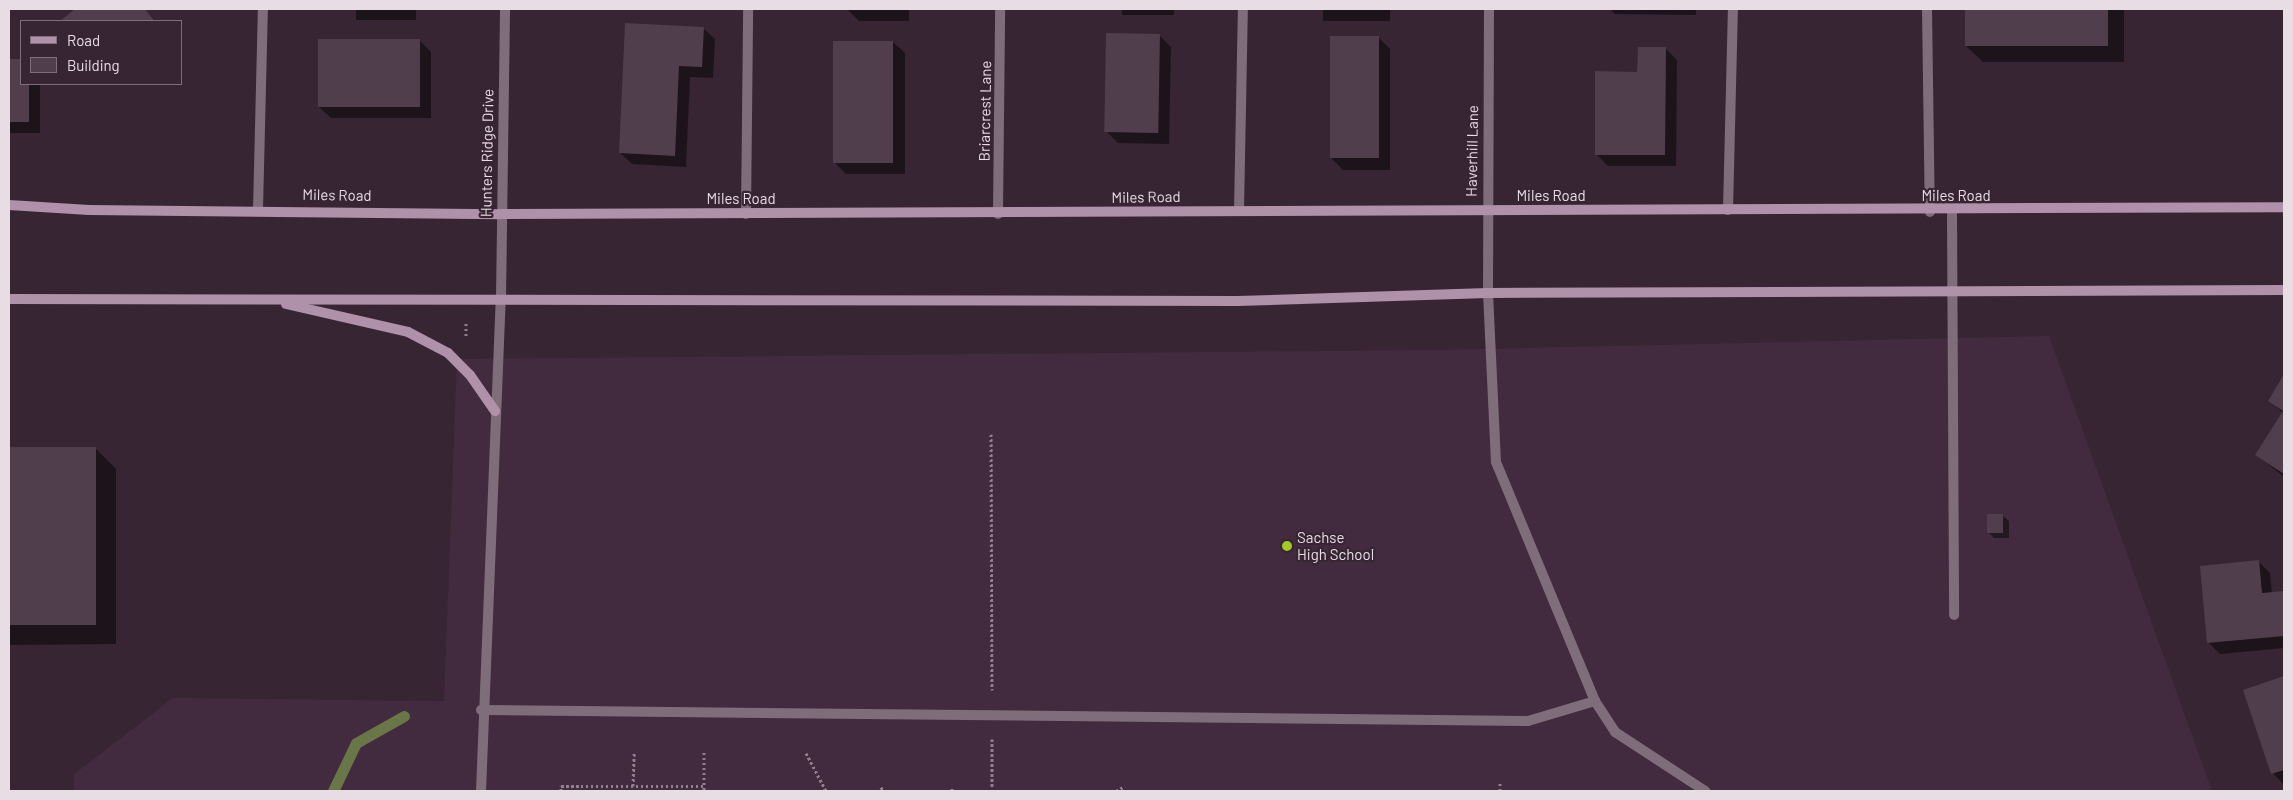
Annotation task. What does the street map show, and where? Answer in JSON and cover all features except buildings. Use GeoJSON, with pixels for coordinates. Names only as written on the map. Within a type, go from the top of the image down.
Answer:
{"type":"FeatureCollection","features":[{"type":"Feature","properties":{"kind":"main road","name":"Miles Road"},"geometry":{"type":"LineString","coordinates":[[9,205],[89,210],[258,209],[501,214],[998,214],[1239,211],[1728,210],[1952,212],[2284,207]]}},
{"type":"Feature","properties":{"kind":"main road"},"geometry":{"type":"LineString","coordinates":[[9,299],[268,300],[501,298],[1237,301],[1488,293],[1952,289],[2284,290]]}},
{"type":"Feature","properties":{"kind":"main road"},"geometry":{"type":"LineString","coordinates":[[268,300],[408,332],[448,353],[470,375],[495,411]]}},
{"type":"Feature","properties":{"kind":"street"},"geometry":{"type":"LineString","coordinates":[[258,209],[262,9]]}},
{"type":"Feature","properties":{"kind":"street","name":"Hunters Ridge Drive"},"geometry":{"type":"LineString","coordinates":[[481,791],[481,710],[501,298],[505,9]]}},
{"type":"Feature","properties":{"kind":"street"},"geometry":{"type":"LineString","coordinates":[[746,214],[748,9]]}},
{"type":"Feature","properties":{"kind":"street","name":"Briarcrest Lane"},"geometry":{"type":"LineString","coordinates":[[998,214],[1000,9]]}},
{"type":"Feature","properties":{"kind":"street"},"geometry":{"type":"LineString","coordinates":[[1239,211],[1243,9]]}},
{"type":"Feature","properties":{"kind":"street","name":"Haverhill Lane"},"geometry":{"type":"LineString","coordinates":[[1489,9],[1488,293],[1496,462],[1595,701],[1615,732],[1705,791]]}},
{"type":"Feature","properties":{"kind":"street"},"geometry":{"type":"LineString","coordinates":[[1728,210],[1733,9]]}},
{"type":"Feature","properties":{"kind":"street"},"geometry":{"type":"LineString","coordinates":[[1927,9],[1930,212]]}},
{"type":"Feature","properties":{"kind":"street"},"geometry":{"type":"LineString","coordinates":[[1952,212],[1954,615]]}},
{"type":"Feature","properties":{"kind":"street"},"geometry":{"type":"LineString","coordinates":[[481,710],[1528,721],[1595,701]]}},
{"type":"Feature","properties":{"kind":"path"},"geometry":{"type":"LineString","coordinates":[[466,322],[464,338],[474,338]]}},
{"type":"Feature","properties":{"kind":"path"},"geometry":{"type":"LineString","coordinates":[[991,434],[992,787]]}},
{"type":"Feature","properties":{"kind":"path"},"geometry":{"type":"LineString","coordinates":[[633,786],[634,752]]}},
{"type":"Feature","properties":{"kind":"path"},"geometry":{"type":"LineString","coordinates":[[561,791],[562,786],[704,788],[704,752]]}},
{"type":"Feature","properties":{"kind":"path"},"geometry":{"type":"LineString","coordinates":[[806,753],[826,791]]}},
{"type":"Feature","properties":{"kind":"path"},"geometry":{"type":"LineString","coordinates":[[1500,783],[1500,791]]}},
{"type":"Feature","properties":{"kind":"path"},"geometry":{"type":"LineString","coordinates":[[1116,791],[1125,786]]}},
{"type":"Feature","properties":{"kind":"path"},"geometry":{"type":"LineString","coordinates":[[880,787],[883,791]]}},
{"type":"Feature","properties":{"kind":"shaded area","name":"Sachse High School"},"geometry":{"type":"Polygon","coordinates":[[[2049,336],[2212,791],[74,791],[74,774],[173,698],[444,701],[457,359],[1436,350],[2049,336]]]}},
{"type":"Feature","properties":{"kind":"waterway"},"geometry":{"type":"LineString","coordinates":[[333,791],[356,743],[404,716]]}},
{"type":"Feature","properties":{"kind":"place","name":"Sachse High School"},"geometry":{"type":"Point","coordinates":[1287,546]}}]}
